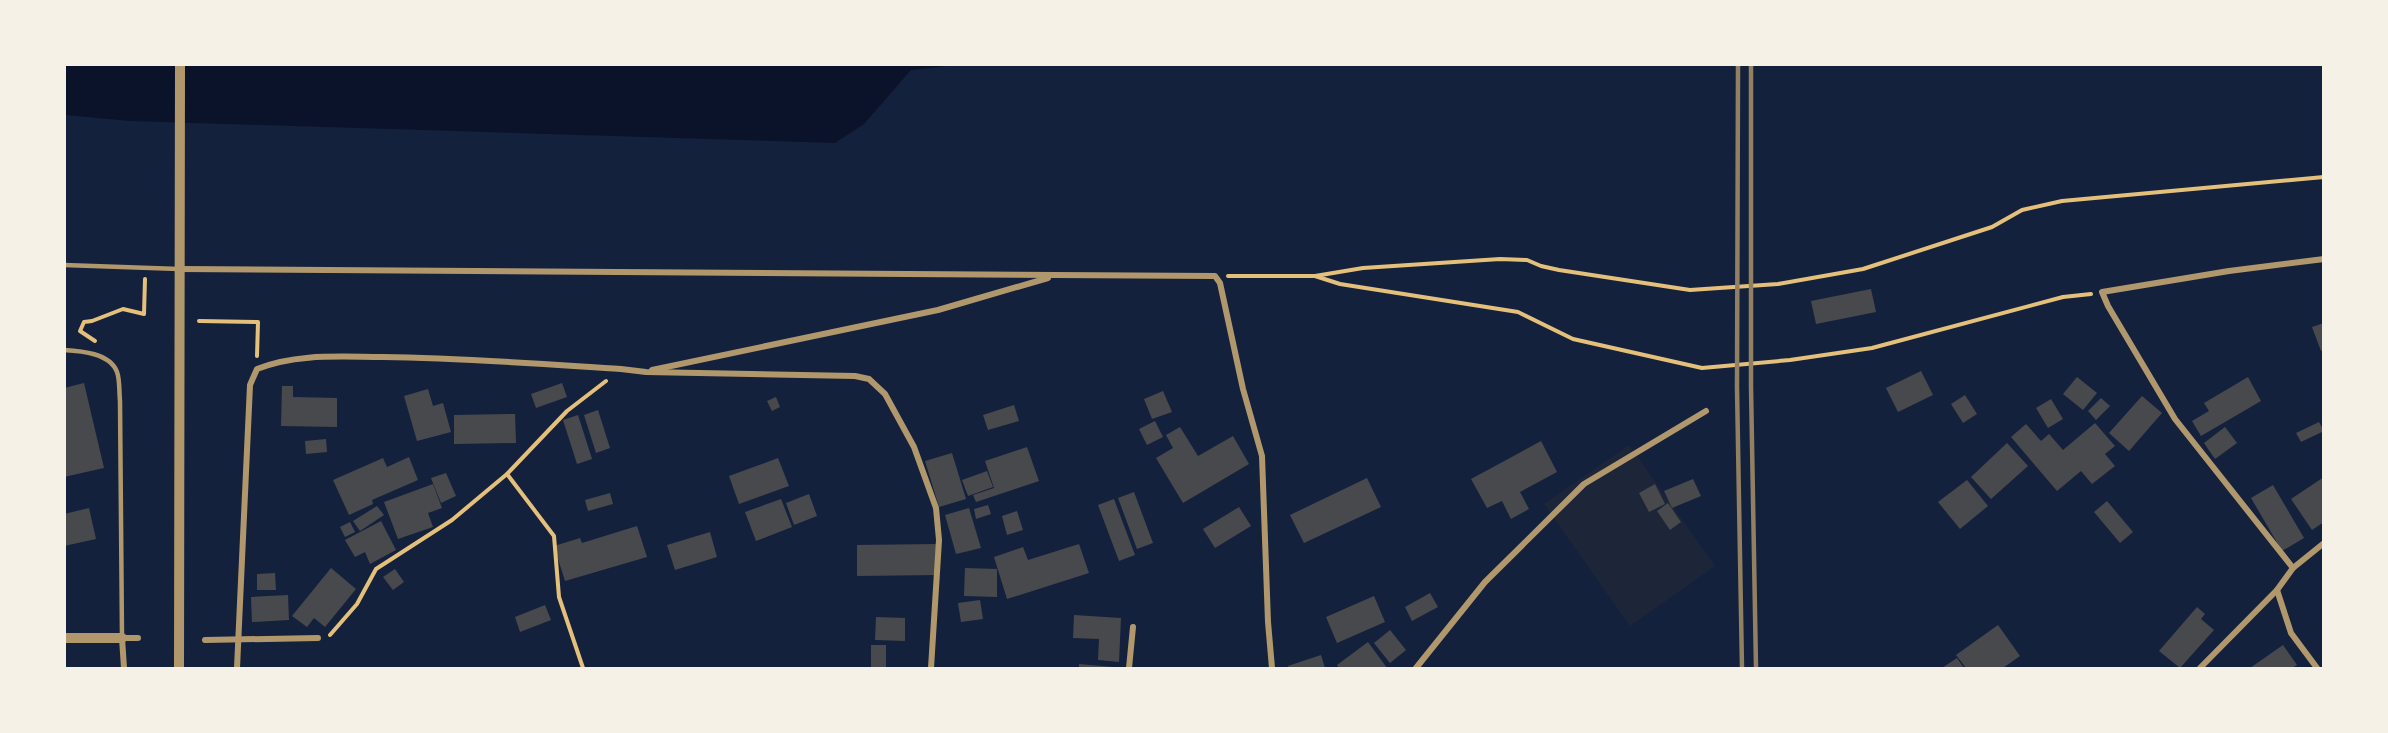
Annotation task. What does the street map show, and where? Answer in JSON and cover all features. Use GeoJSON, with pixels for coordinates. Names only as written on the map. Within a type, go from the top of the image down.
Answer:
{"type":"FeatureCollection","features":[{"type":"Feature","properties":{"kind":"street"},"geometry":{"type":"LineString","coordinates":[[179,669],[180,64]]}},
{"type":"Feature","properties":{"kind":"street"},"geometry":{"type":"LineString","coordinates":[[2293,568],[2175,418],[2108,306],[2102,292],[2229,271],[2324,259]]}},
{"type":"Feature","properties":{"kind":"street"},"geometry":{"type":"LineString","coordinates":[[179,269],[1215,276],[1220,283],[1262,456],[1267,611],[1272,669]]}},
{"type":"Feature","properties":{"kind":"street"},"geometry":{"type":"LineString","coordinates":[[646,372],[938,310],[1056,276]]}},
{"type":"Feature","properties":{"kind":"street"},"geometry":{"type":"LineString","coordinates":[[237,669],[250,385],[257,369],[275,362],[304,357],[349,357],[442,358],[646,372],[855,375],[869,380],[885,394],[914,447],[936,508],[939,540],[931,669]]}},
{"type":"Feature","properties":{"kind":"street"},"geometry":{"type":"LineString","coordinates":[[1416,669],[1485,582],[1584,484],[1706,411]]}},
{"type":"Feature","properties":{"kind":"street"},"geometry":{"type":"LineString","coordinates":[[2200,669],[2277,590],[2293,568],[2324,543]]}},
{"type":"Feature","properties":{"kind":"street"},"geometry":{"type":"LineString","coordinates":[[2277,590],[2291,633],[2317,669]]}},
{"type":"Feature","properties":{"kind":"street"},"geometry":{"type":"LineString","coordinates":[[1129,669],[1133,627]]}},
{"type":"Feature","properties":{"kind":"street"},"geometry":{"type":"LineString","coordinates":[[64,638],[138,638]]}},
{"type":"Feature","properties":{"kind":"street"},"geometry":{"type":"LineString","coordinates":[[122,638],[124,669]]}},
{"type":"Feature","properties":{"kind":"street"},"geometry":{"type":"LineString","coordinates":[[205,640],[318,638]]}},
{"type":"Feature","properties":{"kind":"lane"},"geometry":{"type":"LineString","coordinates":[[64,265],[179,269]]}},
{"type":"Feature","properties":{"kind":"lane"},"geometry":{"type":"LineString","coordinates":[[64,350],[95,354],[111,362],[117,372],[120,401],[122,638]]}},
{"type":"Feature","properties":{"kind":"path"},"geometry":{"type":"LineString","coordinates":[[1215,276],[1315,276],[1363,268],[1500,259],[1527,260],[1550,268],[1690,290],[1778,284],[1863,269],[1992,227],[2022,210],[2062,201],[2324,177]]}},
{"type":"Feature","properties":{"kind":"path"},"geometry":{"type":"LineString","coordinates":[[111,362],[111,352],[80,331],[84,322],[123,309],[144,314],[146,267]]}},
{"type":"Feature","properties":{"kind":"path"},"geometry":{"type":"LineString","coordinates":[[1315,276],[1340,284],[1518,312],[1573,339],[1702,368],[1790,360],[1872,348],[2063,297],[2102,292]]}},
{"type":"Feature","properties":{"kind":"path"},"geometry":{"type":"LineString","coordinates":[[199,321],[258,322],[257,369]]}},
{"type":"Feature","properties":{"kind":"path"},"geometry":{"type":"LineString","coordinates":[[318,638],[328,637],[357,604],[376,569],[452,520],[507,474],[567,411],[603,382],[630,370]]}},
{"type":"Feature","properties":{"kind":"path"},"geometry":{"type":"LineString","coordinates":[[507,474],[554,536],[559,597],[584,669]]}},
{"type":"Feature","properties":{"kind":"shaded area"},"geometry":{"type":"Polygon","coordinates":[[[64,65],[957,65],[911,70],[864,124],[835,143],[130,121],[65,115],[64,65]]]}},
{"type":"Feature","properties":{"kind":"shaded area"},"geometry":{"type":"Polygon","coordinates":[[[1629,445],[1715,566],[1630,626],[1544,504],[1629,445]]]}},
{"type":"Feature","properties":{"kind":"building"},"geometry":{"type":"Polygon","coordinates":[[[1871,289],[1876,312],[1816,324],[1811,301],[1871,289]]]}},
{"type":"Feature","properties":{"kind":"building"},"geometry":{"type":"Polygon","coordinates":[[[2324,323],[2324,350],[2321,351],[2312,327],[2324,323]]]}},
{"type":"Feature","properties":{"kind":"building"},"geometry":{"type":"Polygon","coordinates":[[[1921,371],[1933,395],[1898,412],[1886,388],[1921,371]]]}},
{"type":"Feature","properties":{"kind":"building"},"geometry":{"type":"Polygon","coordinates":[[[2077,377],[2097,393],[2083,410],[2063,394],[2077,377]]]}},
{"type":"Feature","properties":{"kind":"building"},"geometry":{"type":"Polygon","coordinates":[[[2248,377],[2261,401],[2201,436],[2192,421],[2209,411],[2204,403],[2248,377]]]}},
{"type":"Feature","properties":{"kind":"building"},"geometry":{"type":"Polygon","coordinates":[[[84,383],[104,468],[64,477],[64,388],[84,383]]]}},
{"type":"Feature","properties":{"kind":"building"},"geometry":{"type":"Polygon","coordinates":[[[562,383],[567,397],[536,408],[531,394],[562,383]]]}},
{"type":"Feature","properties":{"kind":"building"},"geometry":{"type":"Polygon","coordinates":[[[282,386],[293,386],[293,397],[337,398],[337,427],[281,426],[282,386]]]}},
{"type":"Feature","properties":{"kind":"building"},"geometry":{"type":"Polygon","coordinates":[[[428,389],[433,406],[443,403],[451,432],[417,441],[404,396],[428,389]]]}},
{"type":"Feature","properties":{"kind":"building"},"geometry":{"type":"Polygon","coordinates":[[[1163,391],[1172,412],[1152,419],[1144,399],[1163,391]]]}},
{"type":"Feature","properties":{"kind":"building"},"geometry":{"type":"Polygon","coordinates":[[[1965,395],[1977,414],[1963,423],[1951,404],[1965,395]]]}},
{"type":"Feature","properties":{"kind":"building"},"geometry":{"type":"Polygon","coordinates":[[[2142,396],[2162,413],[2129,451],[2109,433],[2142,396]]]}},
{"type":"Feature","properties":{"kind":"building"},"geometry":{"type":"Polygon","coordinates":[[[776,397],[780,407],[772,411],[767,401],[776,397]]]}},
{"type":"Feature","properties":{"kind":"building"},"geometry":{"type":"Polygon","coordinates":[[[2101,398],[2110,406],[2096,420],[2088,411],[2101,398]]]}},
{"type":"Feature","properties":{"kind":"building"},"geometry":{"type":"Polygon","coordinates":[[[2051,399],[2063,419],[2048,428],[2036,408],[2051,399]]]}},
{"type":"Feature","properties":{"kind":"building"},"geometry":{"type":"Polygon","coordinates":[[[1014,405],[1019,421],[988,430],[983,415],[1014,405]]]}},
{"type":"Feature","properties":{"kind":"building"},"geometry":{"type":"Polygon","coordinates":[[[598,410],[610,448],[596,453],[584,415],[598,410]]]}},
{"type":"Feature","properties":{"kind":"building"},"geometry":{"type":"Polygon","coordinates":[[[515,414],[516,443],[454,444],[454,415],[515,414]]]}},
{"type":"Feature","properties":{"kind":"building"},"geometry":{"type":"Polygon","coordinates":[[[578,415],[592,459],[577,464],[563,420],[578,415]]]}},
{"type":"Feature","properties":{"kind":"building"},"geometry":{"type":"Polygon","coordinates":[[[1155,421],[1163,437],[1147,445],[1139,429],[1155,421]]]}},
{"type":"Feature","properties":{"kind":"building"},"geometry":{"type":"Polygon","coordinates":[[[2319,422],[2324,431],[2301,442],[2296,433],[2319,422]]]}},
{"type":"Feature","properties":{"kind":"building"},"geometry":{"type":"Polygon","coordinates":[[[2095,423],[2115,446],[2105,454],[2115,466],[2092,484],[2081,471],[2057,491],[2011,437],[2026,424],[2041,441],[2049,434],[2063,450],[2095,423]]]}},
{"type":"Feature","properties":{"kind":"building"},"geometry":{"type":"Polygon","coordinates":[[[1180,427],[1198,456],[1233,436],[1249,464],[1183,503],[1156,458],[1173,448],[1166,435],[1180,427]]]}},
{"type":"Feature","properties":{"kind":"building"},"geometry":{"type":"Polygon","coordinates":[[[2225,427],[2237,443],[2215,459],[2204,443],[2225,427]]]}},
{"type":"Feature","properties":{"kind":"building"},"geometry":{"type":"Polygon","coordinates":[[[326,439],[327,452],[306,454],[305,441],[326,439]]]}},
{"type":"Feature","properties":{"kind":"building"},"geometry":{"type":"Polygon","coordinates":[[[1541,441],[1557,472],[1520,492],[1529,509],[1511,519],[1502,501],[1487,508],[1471,479],[1541,441]]]}},
{"type":"Feature","properties":{"kind":"building"},"geometry":{"type":"Polygon","coordinates":[[[2007,443],[2028,466],[1991,499],[1971,477],[2007,443]]]}},
{"type":"Feature","properties":{"kind":"building"},"geometry":{"type":"Polygon","coordinates":[[[1027,447],[1039,481],[976,502],[973,495],[994,488],[985,461],[1027,447]]]}},
{"type":"Feature","properties":{"kind":"building"},"geometry":{"type":"Polygon","coordinates":[[[952,453],[966,499],[939,507],[925,461],[952,453]]]}},
{"type":"Feature","properties":{"kind":"building"},"geometry":{"type":"Polygon","coordinates":[[[409,457],[418,480],[372,500],[373,504],[349,515],[333,480],[383,458],[387,467],[409,457]]]}},
{"type":"Feature","properties":{"kind":"building"},"geometry":{"type":"Polygon","coordinates":[[[778,458],[789,486],[739,504],[729,476],[778,458]]]}},
{"type":"Feature","properties":{"kind":"building"},"geometry":{"type":"Polygon","coordinates":[[[987,471],[993,487],[968,496],[962,480],[987,471]]]}},
{"type":"Feature","properties":{"kind":"building"},"geometry":{"type":"Polygon","coordinates":[[[446,473],[456,496],[441,503],[431,478],[446,473]]]}},
{"type":"Feature","properties":{"kind":"building"},"geometry":{"type":"Polygon","coordinates":[[[2324,477],[2324,522],[2312,530],[2291,499],[2324,477]]]}},
{"type":"Feature","properties":{"kind":"building"},"geometry":{"type":"Polygon","coordinates":[[[1367,478],[1381,507],[1304,543],[1290,515],[1367,478]]]}},
{"type":"Feature","properties":{"kind":"building"},"geometry":{"type":"Polygon","coordinates":[[[1693,479],[1701,496],[1672,508],[1664,491],[1693,479]]]}},
{"type":"Feature","properties":{"kind":"building"},"geometry":{"type":"Polygon","coordinates":[[[1967,480],[1988,506],[1960,529],[1938,502],[1967,480]]]}},
{"type":"Feature","properties":{"kind":"building"},"geometry":{"type":"Polygon","coordinates":[[[433,484],[442,508],[428,513],[433,527],[398,539],[384,502],[433,484]]]}},
{"type":"Feature","properties":{"kind":"building"},"geometry":{"type":"Polygon","coordinates":[[[1655,484],[1665,504],[1649,512],[1639,493],[1655,484]]]}},
{"type":"Feature","properties":{"kind":"building"},"geometry":{"type":"Polygon","coordinates":[[[2273,485],[2304,538],[2282,551],[2251,498],[2273,485]]]}},
{"type":"Feature","properties":{"kind":"building"},"geometry":{"type":"Polygon","coordinates":[[[1134,492],[1153,543],[1137,549],[1118,498],[1134,492]]]}},
{"type":"Feature","properties":{"kind":"building"},"geometry":{"type":"Polygon","coordinates":[[[610,493],[613,504],[588,511],[585,500],[610,493]]]}},
{"type":"Feature","properties":{"kind":"building"},"geometry":{"type":"Polygon","coordinates":[[[809,494],[817,516],[794,525],[786,503],[809,494]]]}},
{"type":"Feature","properties":{"kind":"building"},"geometry":{"type":"Polygon","coordinates":[[[781,499],[792,527],[756,541],[745,512],[781,499]]]}},
{"type":"Feature","properties":{"kind":"building"},"geometry":{"type":"Polygon","coordinates":[[[1114,499],[1135,555],[1119,561],[1098,505],[1114,499]]]}},
{"type":"Feature","properties":{"kind":"building"},"geometry":{"type":"Polygon","coordinates":[[[2107,501],[2133,532],[2120,543],[2094,512],[2107,501]]]}},
{"type":"Feature","properties":{"kind":"building"},"geometry":{"type":"Polygon","coordinates":[[[1668,503],[1681,522],[1670,530],[1657,511],[1668,503]]]}},
{"type":"Feature","properties":{"kind":"building"},"geometry":{"type":"Polygon","coordinates":[[[988,505],[991,514],[976,519],[974,509],[988,505]]]}},
{"type":"Feature","properties":{"kind":"building"},"geometry":{"type":"Polygon","coordinates":[[[377,506],[384,515],[360,531],[353,521],[377,506]]]}},
{"type":"Feature","properties":{"kind":"building"},"geometry":{"type":"Polygon","coordinates":[[[1239,507],[1251,526],[1215,548],[1203,529],[1239,507]]]}},
{"type":"Feature","properties":{"kind":"building"},"geometry":{"type":"Polygon","coordinates":[[[89,508],[96,539],[64,546],[64,514],[89,508]]]}},
{"type":"Feature","properties":{"kind":"building"},"geometry":{"type":"Polygon","coordinates":[[[969,508],[981,548],[956,554],[945,515],[969,508]]]}},
{"type":"Feature","properties":{"kind":"building"},"geometry":{"type":"Polygon","coordinates":[[[1017,511],[1023,530],[1007,535],[1002,516],[1017,511]]]}},
{"type":"Feature","properties":{"kind":"building"},"geometry":{"type":"Polygon","coordinates":[[[381,521],[396,550],[370,564],[365,552],[355,557],[345,540],[381,521]]]}},
{"type":"Feature","properties":{"kind":"building"},"geometry":{"type":"Polygon","coordinates":[[[350,522],[355,532],[345,537],[340,527],[350,522]]]}},
{"type":"Feature","properties":{"kind":"building"},"geometry":{"type":"Polygon","coordinates":[[[637,526],[647,557],[565,581],[554,546],[580,538],[582,543],[637,526]]]}},
{"type":"Feature","properties":{"kind":"building"},"geometry":{"type":"Polygon","coordinates":[[[710,532],[717,557],[675,570],[667,545],[710,532]]]}},
{"type":"Feature","properties":{"kind":"building"},"geometry":{"type":"Polygon","coordinates":[[[936,544],[936,575],[857,576],[857,545],[936,544]]]}},
{"type":"Feature","properties":{"kind":"building"},"geometry":{"type":"Polygon","coordinates":[[[1079,544],[1089,573],[1007,599],[994,557],[1023,547],[1028,560],[1079,544]]]}},
{"type":"Feature","properties":{"kind":"building"},"geometry":{"type":"Polygon","coordinates":[[[331,568],[356,589],[325,627],[314,618],[307,627],[292,616],[331,568]]]}},
{"type":"Feature","properties":{"kind":"building"},"geometry":{"type":"Polygon","coordinates":[[[965,568],[997,569],[997,597],[964,596],[965,568]]]}},
{"type":"Feature","properties":{"kind":"building"},"geometry":{"type":"Polygon","coordinates":[[[395,569],[404,582],[393,590],[383,577],[395,569]]]}},
{"type":"Feature","properties":{"kind":"building"},"geometry":{"type":"Polygon","coordinates":[[[275,573],[276,590],[257,590],[257,574],[275,573]]]}},
{"type":"Feature","properties":{"kind":"building"},"geometry":{"type":"Polygon","coordinates":[[[1430,593],[1438,607],[1412,621],[1405,607],[1430,593]]]}},
{"type":"Feature","properties":{"kind":"building"},"geometry":{"type":"Polygon","coordinates":[[[288,595],[289,620],[252,622],[251,597],[288,595]]]}},
{"type":"Feature","properties":{"kind":"building"},"geometry":{"type":"Polygon","coordinates":[[[1374,596],[1385,622],[1337,643],[1326,617],[1374,596]]]}},
{"type":"Feature","properties":{"kind":"building"},"geometry":{"type":"Polygon","coordinates":[[[980,600],[983,619],[961,622],[958,603],[980,600]]]}},
{"type":"Feature","properties":{"kind":"building"},"geometry":{"type":"Polygon","coordinates":[[[545,605],[551,620],[520,632],[515,617],[545,605]]]}},
{"type":"Feature","properties":{"kind":"building"},"geometry":{"type":"Polygon","coordinates":[[[2197,607],[2205,614],[2201,619],[2214,630],[2180,668],[2159,651],[2197,607]]]}},
{"type":"Feature","properties":{"kind":"building"},"geometry":{"type":"Polygon","coordinates":[[[1074,615],[1121,618],[1119,662],[1098,660],[1099,639],[1073,638],[1074,615]]]}},
{"type":"Feature","properties":{"kind":"building"},"geometry":{"type":"Polygon","coordinates":[[[876,617],[905,618],[905,641],[875,640],[876,617]]]}},
{"type":"Feature","properties":{"kind":"building"},"geometry":{"type":"Polygon","coordinates":[[[1998,625],[2020,656],[2003,668],[1966,668],[1956,655],[1998,625]]]}},
{"type":"Feature","properties":{"kind":"building"},"geometry":{"type":"Polygon","coordinates":[[[1390,630],[1406,650],[1390,663],[1374,643],[1390,630]]]}},
{"type":"Feature","properties":{"kind":"building"},"geometry":{"type":"Polygon","coordinates":[[[1368,642],[1387,668],[1339,668],[1337,665],[1368,642]]]}},
{"type":"Feature","properties":{"kind":"building"},"geometry":{"type":"Polygon","coordinates":[[[871,645],[886,645],[886,668],[871,668],[871,645]]]}},
{"type":"Feature","properties":{"kind":"building"},"geometry":{"type":"Polygon","coordinates":[[[2283,645],[2297,665],[2292,668],[2250,668],[2283,645]]]}},
{"type":"Feature","properties":{"kind":"building"},"geometry":{"type":"Polygon","coordinates":[[[1321,655],[1325,668],[1289,668],[1288,666],[1321,655]]]}},
{"type":"Feature","properties":{"kind":"building"},"geometry":{"type":"Polygon","coordinates":[[[1957,658],[1964,668],[1942,668],[1957,658]]]}},
{"type":"Feature","properties":{"kind":"building"},"geometry":{"type":"Polygon","coordinates":[[[1079,664],[1113,667],[1113,668],[1079,668],[1079,664]]]}},
{"type":"Feature","properties":{"kind":"railway"},"geometry":{"type":"LineString","coordinates":[[1738,64],[1737,388],[1742,668]]}},
{"type":"Feature","properties":{"kind":"railway"},"geometry":{"type":"LineString","coordinates":[[1751,64],[1751,387],[1756,668]]}}]}
